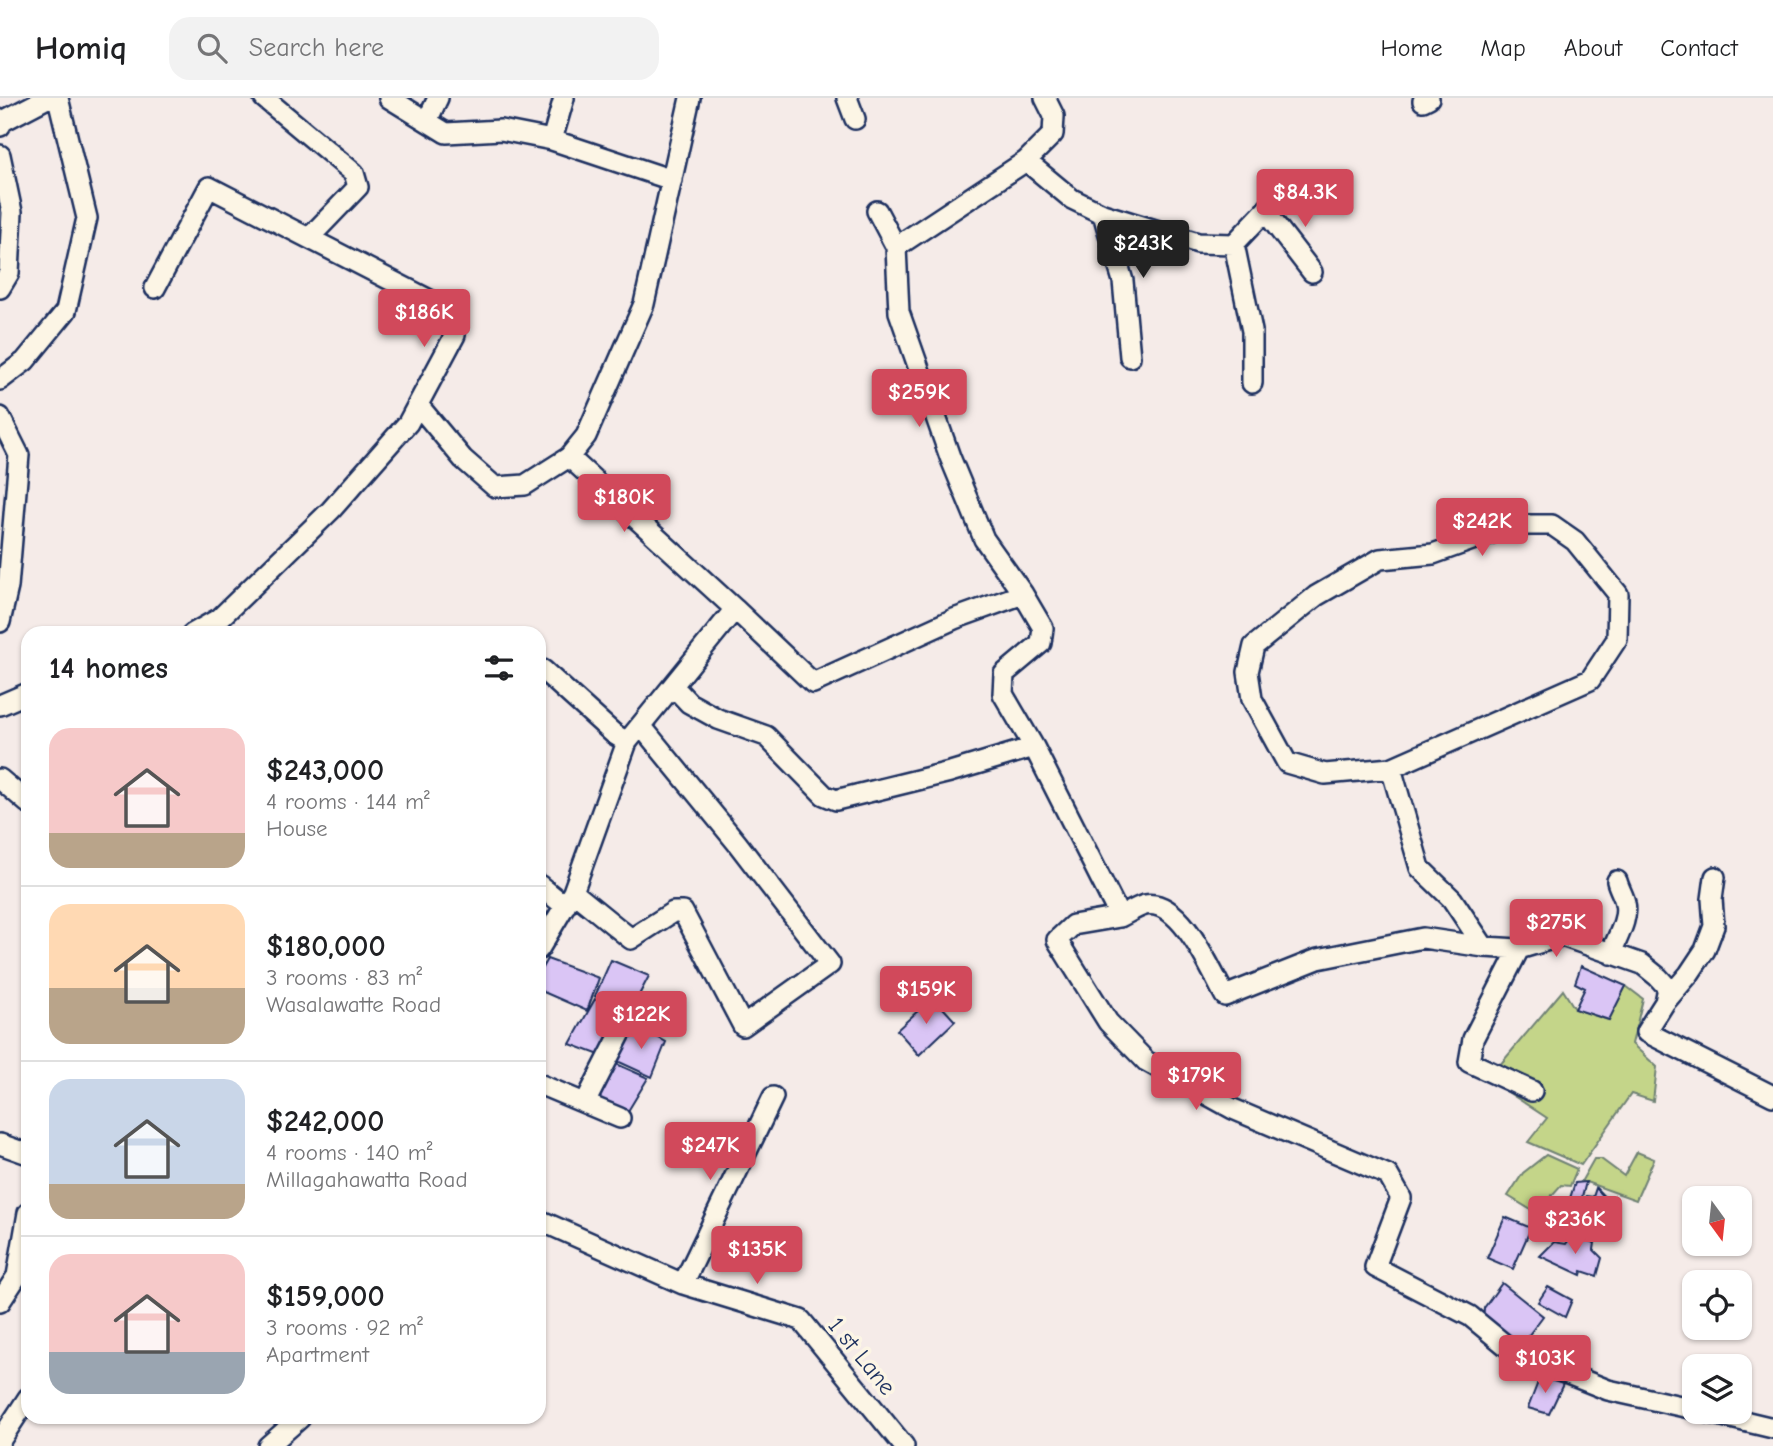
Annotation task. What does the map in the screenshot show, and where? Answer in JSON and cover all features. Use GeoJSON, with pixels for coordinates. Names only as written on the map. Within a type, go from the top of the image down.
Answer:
{"type":"FeatureCollection","features":[{"type":"Feature","properties":{"kind":"street"},"geometry":{"type":"LineString","coordinates":[[0,127],[3,121],[47,98]]}},
{"type":"Feature","properties":{"kind":"street"},"geometry":{"type":"LineString","coordinates":[[0,380],[25,361],[66,311],[87,218],[58,98]]}},
{"type":"Feature","properties":{"kind":"street"},"geometry":{"type":"LineString","coordinates":[[264,98],[354,173],[358,187],[309,239]]}},
{"type":"Feature","properties":{"kind":"street"},"geometry":{"type":"LineString","coordinates":[[389,98],[446,133],[501,130],[552,140],[672,180]]}},
{"type":"Feature","properties":{"kind":"street"},"geometry":{"type":"LineString","coordinates":[[427,121],[438,98]]}},
{"type":"Feature","properties":{"kind":"street"},"geometry":{"type":"LineString","coordinates":[[552,140],[564,98]]}},
{"type":"Feature","properties":{"kind":"street"},"geometry":{"type":"LineString","coordinates":[[418,405],[463,459],[495,487],[525,485],[569,457],[586,436],[644,304],[690,98]]}},
{"type":"Feature","properties":{"kind":"street"},"geometry":{"type":"LineString","coordinates":[[847,98],[856,119]]}},
{"type":"Feature","properties":{"kind":"street"},"geometry":{"type":"LineString","coordinates":[[896,247],[1026,160],[1053,134],[1054,116],[1045,98]]}},
{"type":"Feature","properties":{"kind":"street"},"geometry":{"type":"LineString","coordinates":[[0,155],[12,212],[9,273],[0,288]]}},
{"type":"Feature","properties":{"kind":"street"},"geometry":{"type":"LineString","coordinates":[[1026,160],[1072,199],[1103,214],[1198,243],[1234,244],[1287,188]]}},
{"type":"Feature","properties":{"kind":"street"},"geometry":{"type":"LineString","coordinates":[[156,288],[209,187],[443,307],[456,320],[454,335],[408,423],[331,510],[220,618],[206,626]]}},
{"type":"Feature","properties":{"kind":"street"},"geometry":{"type":"LineString","coordinates":[[877,211],[896,247],[899,312],[950,457],[984,539],[1023,594],[1043,628],[1041,643],[1004,674],[1003,694],[1034,747],[1120,916]]}},
{"type":"Feature","properties":{"kind":"street"},"geometry":{"type":"LineString","coordinates":[[1265,211],[1312,272]]}},
{"type":"Feature","properties":{"kind":"street"},"geometry":{"type":"LineString","coordinates":[[1103,214],[1123,281],[1130,356]]}},
{"type":"Feature","properties":{"kind":"street"},"geometry":{"type":"LineString","coordinates":[[1234,244],[1252,331],[1252,383]]}},
{"type":"Feature","properties":{"kind":"street"},"geometry":{"type":"LineString","coordinates":[[0,417],[19,455],[8,587],[0,622]]}},
{"type":"Feature","properties":{"kind":"street"},"geometry":{"type":"LineString","coordinates":[[569,457],[813,683],[954,619],[1023,594]]}},
{"type":"Feature","properties":{"kind":"street"},"geometry":{"type":"LineString","coordinates":[[1514,525],[1552,525],[1575,541],[1618,594],[1617,639],[1590,680],[1391,768],[1325,774],[1287,763],[1252,699],[1248,672],[1254,646],[1316,596],[1380,559],[1433,554],[1514,525]]}},
{"type":"Feature","properties":{"kind":"street"},"geometry":{"type":"LineString","coordinates":[[546,937],[569,899],[626,743],[642,727],[735,609]]}},
{"type":"Feature","properties":{"kind":"street"},"geometry":{"type":"LineString","coordinates":[[546,673],[626,743]]}},
{"type":"Feature","properties":{"kind":"street"},"geometry":{"type":"LineString","coordinates":[[673,686],[689,703],[718,719],[766,736],[824,795],[835,800],[950,772],[1034,747]]}},
{"type":"Feature","properties":{"kind":"street"},"geometry":{"type":"LineString","coordinates":[[0,705],[21,696]]}},
{"type":"Feature","properties":{"kind":"street"},"geometry":{"type":"LineString","coordinates":[[546,888],[569,899],[631,939],[673,912],[683,912],[743,1026],[830,964],[737,843],[642,727]]}},
{"type":"Feature","properties":{"kind":"street"},"geometry":{"type":"LineString","coordinates":[[1391,768],[1420,868],[1451,899],[1484,947]]}},
{"type":"Feature","properties":{"kind":"street"},"geometry":{"type":"LineString","coordinates":[[0,779],[21,797]]}},
{"type":"Feature","properties":{"kind":"street"},"geometry":{"type":"LineString","coordinates":[[1715,877],[1712,899],[1713,926],[1704,950],[1646,1032],[1773,1096]]}},
{"type":"Feature","properties":{"kind":"street"},"geometry":{"type":"LineString","coordinates":[[1611,954],[1623,922],[1625,903],[1617,881]]}},
{"type":"Feature","properties":{"kind":"street"},"geometry":{"type":"LineString","coordinates":[[1665,1002],[1668,988],[1642,964],[1562,936],[1519,949],[1423,938],[1318,959],[1225,996],[1183,923],[1165,907],[1147,904],[1120,916],[1073,925],[1056,940],[1108,1022],[1146,1061],[1233,1109],[1388,1175],[1401,1198],[1375,1267],[1470,1317],[1515,1353],[1608,1390],[1682,1406]]}},
{"type":"Feature","properties":{"kind":"street"},"geometry":{"type":"LineString","coordinates":[[1519,949],[1473,1039],[1469,1062],[1532,1091]]}},
{"type":"Feature","properties":{"kind":"street"},"geometry":{"type":"LineString","coordinates":[[585,1104],[625,1025]]}},
{"type":"Feature","properties":{"kind":"street"},"geometry":{"type":"LineString","coordinates":[[546,1087],[620,1118]]}},
{"type":"Feature","properties":{"kind":"street"},"geometry":{"type":"LineString","coordinates":[[683,1284],[773,1097]]}},
{"type":"Feature","properties":{"kind":"street"},"geometry":{"type":"LineString","coordinates":[[0,1144],[21,1152]]}},
{"type":"Feature","properties":{"kind":"street","name":"1 st Lane"},"geometry":{"type":"LineString","coordinates":[[546,1223],[683,1284],[800,1320],[904,1446]]}},
{"type":"Feature","properties":{"kind":"street"},"geometry":{"type":"LineString","coordinates":[[0,1302],[17,1276],[21,1253]]}},
{"type":"Feature","properties":{"kind":"street"},"geometry":{"type":"LineString","coordinates":[[0,1441],[21,1409]]}},
{"type":"Feature","properties":{"kind":"street"},"geometry":{"type":"LineString","coordinates":[[1752,1423],[1773,1428]]}},
{"type":"Feature","properties":{"kind":"street"},"geometry":{"type":"LineString","coordinates":[[268,1446],[293,1424]]}},
{"type":"Feature","properties":{"kind":"green space"},"geometry":{"type":"Polygon","coordinates":[[[1626,986],[1643,999],[1632,1044],[1657,1067],[1653,1101],[1631,1094],[1581,1165],[1528,1142],[1547,1118],[1488,1079],[1563,990],[1575,1009],[1608,1020],[1626,986]]]}},
{"type":"Feature","properties":{"kind":"green space"},"geometry":{"type":"Polygon","coordinates":[[[1637,1152],[1654,1159],[1636,1200],[1581,1182],[1594,1159],[1601,1159],[1624,1176],[1637,1152]]]}},
{"type":"Feature","properties":{"kind":"green space"},"geometry":{"type":"Polygon","coordinates":[[[1546,1155],[1577,1169],[1570,1186],[1561,1185],[1536,1213],[1508,1196],[1523,1173],[1546,1155]]]}},
{"type":"Feature","properties":{"kind":"building"},"geometry":{"type":"Polygon","coordinates":[[[611,960],[649,976],[628,1016],[595,996],[611,960]]]}},
{"type":"Feature","properties":{"kind":"building"},"geometry":{"type":"Polygon","coordinates":[[[546,961],[599,978],[587,1011],[546,993],[546,961]]]}},
{"type":"Feature","properties":{"kind":"building"},"geometry":{"type":"Polygon","coordinates":[[[1581,966],[1626,986],[1609,1020],[1575,1009],[1585,988],[1575,983],[1581,966]]]}},
{"type":"Feature","properties":{"kind":"building"},"geometry":{"type":"Polygon","coordinates":[[[933,997],[955,1021],[919,1055],[897,1030],[933,997]]]}},
{"type":"Feature","properties":{"kind":"building"},"geometry":{"type":"Polygon","coordinates":[[[595,999],[626,1018],[605,1057],[570,1044],[595,999]]]}},
{"type":"Feature","properties":{"kind":"building"},"geometry":{"type":"Polygon","coordinates":[[[634,1024],[666,1042],[652,1077],[615,1060],[634,1024]]]}},
{"type":"Feature","properties":{"kind":"building"},"geometry":{"type":"Polygon","coordinates":[[[612,1062],[648,1078],[625,1116],[592,1100],[612,1062]]]}},
{"type":"Feature","properties":{"kind":"building"},"geometry":{"type":"Polygon","coordinates":[[[1586,1182],[1580,1205],[1568,1204],[1575,1183],[1586,1182]]]}},
{"type":"Feature","properties":{"kind":"building"},"geometry":{"type":"Polygon","coordinates":[[[1596,1188],[1610,1203],[1608,1208],[1614,1210],[1600,1237],[1576,1231],[1586,1196],[1593,1197],[1596,1188]]]}},
{"type":"Feature","properties":{"kind":"building"},"geometry":{"type":"Polygon","coordinates":[[[1505,1217],[1531,1228],[1513,1269],[1487,1258],[1505,1217]]]}},
{"type":"Feature","properties":{"kind":"building"},"geometry":{"type":"Polygon","coordinates":[[[1572,1235],[1595,1243],[1594,1250],[1602,1258],[1597,1276],[1582,1271],[1581,1275],[1540,1256],[1554,1242],[1566,1244],[1572,1235]]]}},
{"type":"Feature","properties":{"kind":"building"},"geometry":{"type":"Polygon","coordinates":[[[1502,1283],[1543,1316],[1519,1348],[1483,1321],[1484,1308],[1502,1283]]]}},
{"type":"Feature","properties":{"kind":"building"},"geometry":{"type":"Polygon","coordinates":[[[1548,1287],[1572,1300],[1565,1317],[1538,1302],[1548,1287]]]}},
{"type":"Feature","properties":{"kind":"building"},"geometry":{"type":"Polygon","coordinates":[[[1540,1377],[1563,1384],[1549,1414],[1528,1408],[1540,1377]]]}}]}
